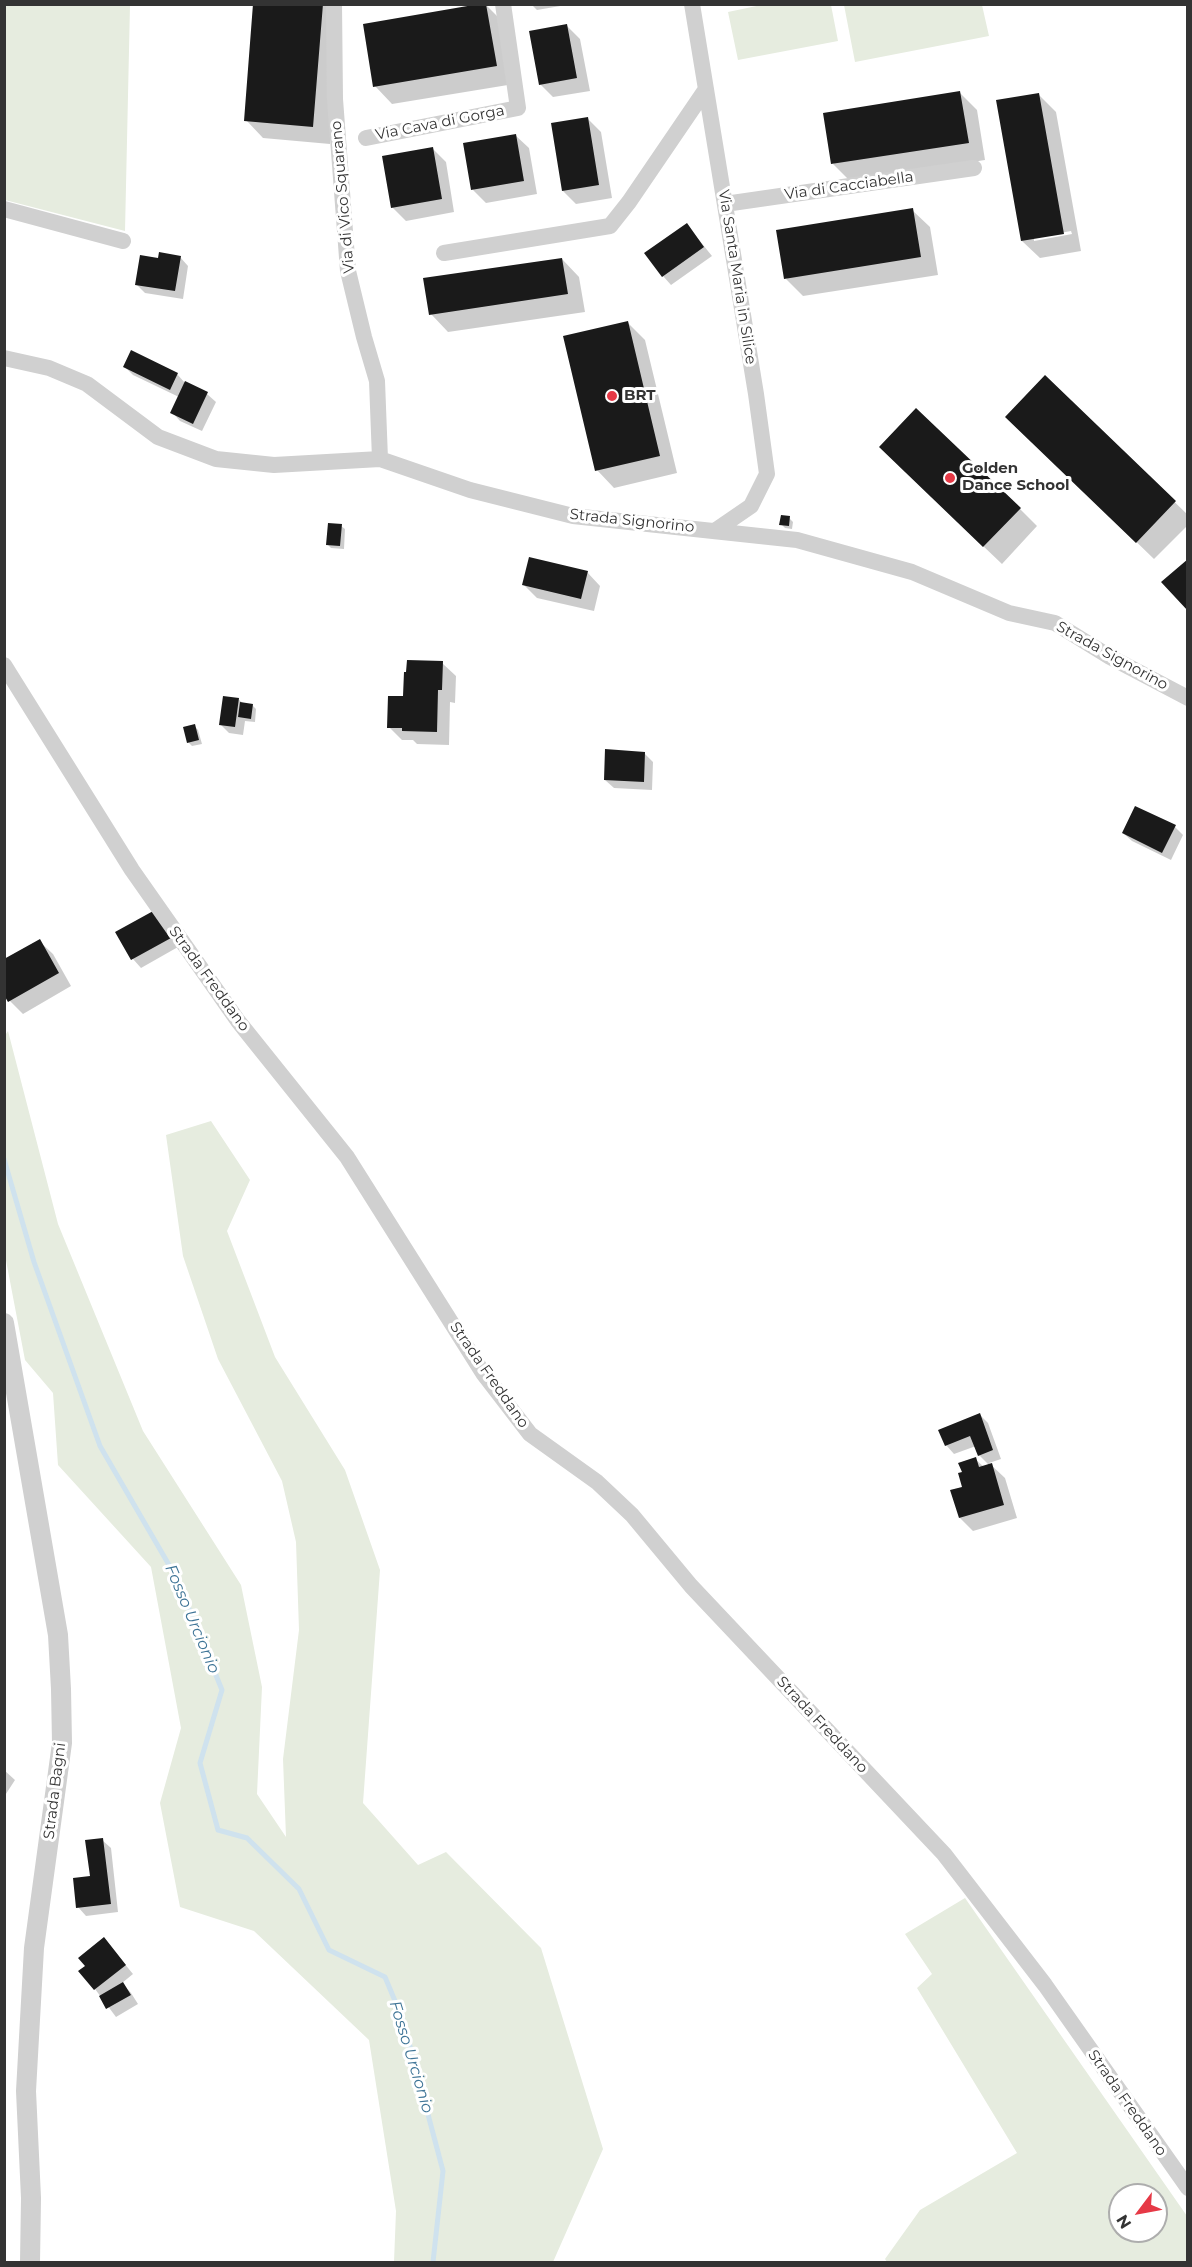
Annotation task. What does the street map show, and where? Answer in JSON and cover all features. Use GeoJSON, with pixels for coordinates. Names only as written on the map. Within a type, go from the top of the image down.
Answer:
{"type":"FeatureCollection","features":[{"type":"Feature","properties":{"kind":"street","name":"Via di Vico Squarano"},"geometry":{"type":"LineString","coordinates":[[334,4],[334,99],[348,271],[378,381],[380,459]]}},
{"type":"Feature","properties":{"kind":"street","name":"Via Cava di Gorga"},"geometry":{"type":"LineString","coordinates":[[366,138],[518,108],[503,4]]}},
{"type":"Feature","properties":{"kind":"street","name":"Via Santa Maria in Silice"},"geometry":{"type":"LineString","coordinates":[[692,4],[767,474],[751,506],[717,530]]}},
{"type":"Feature","properties":{"kind":"street"},"geometry":{"type":"LineString","coordinates":[[444,253],[610,226],[706,89]]}},
{"type":"Feature","properties":{"kind":"street","name":"Via di Cacciabella"},"geometry":{"type":"LineString","coordinates":[[724,204],[974,168]]}},
{"type":"Feature","properties":{"kind":"street"},"geometry":{"type":"LineString","coordinates":[[4,209],[123,240]]}},
{"type":"Feature","properties":{"kind":"street","name":"Strada Signorino"},"geometry":{"type":"LineString","coordinates":[[4,358],[49,368],[87,384],[158,437],[216,459],[274,465],[380,459],[470,490],[573,516],[797,540],[912,572],[1009,613],[1055,623],[1110,657],[1188,698]]}},
{"type":"Feature","properties":{"kind":"street","name":"Strada Freddano"},"geometry":{"type":"LineString","coordinates":[[4,665],[132,870],[238,1021],[347,1157],[483,1373],[530,1434],[597,1482],[632,1515],[691,1586],[944,1854],[1045,1985],[1188,2188]]}},
{"type":"Feature","properties":{"kind":"street","name":"Strada Bagni"},"geometry":{"type":"LineString","coordinates":[[4,1323],[58,1635],[61,1689],[62,1743],[34,1948],[27,2067],[30,2262]]}},
{"type":"Feature","properties":{"kind":"shaded area"},"geometry":{"type":"Polygon","coordinates":[[[766,4],[831,5],[838,41],[738,60],[728,12],[766,4]]]}},
{"type":"Feature","properties":{"kind":"shaded area"},"geometry":{"type":"Polygon","coordinates":[[[4,5],[130,5],[125,231],[5,200],[4,5]]]}},
{"type":"Feature","properties":{"kind":"shaded area"},"geometry":{"type":"Polygon","coordinates":[[[844,5],[982,5],[989,36],[855,62],[844,5]]]}},
{"type":"Feature","properties":{"kind":"shaded area"},"geometry":{"type":"Polygon","coordinates":[[[8,1031],[58,1224],[143,1431],[241,1585],[262,1687],[257,1794],[286,1837],[283,1759],[299,1630],[296,1542],[282,1481],[218,1359],[183,1256],[166,1135],[211,1121],[250,1180],[227,1231],[275,1357],[345,1470],[380,1570],[363,1803],[418,1865],[446,1852],[541,1948],[603,2149],[553,2262],[394,2262],[396,2211],[369,2040],[254,1931],[180,1907],[160,1803],[181,1728],[151,1567],[58,1465],[53,1393],[25,1360],[5,1255],[4,1037],[8,1031]]]}},
{"type":"Feature","properties":{"kind":"shaded area"},"geometry":{"type":"Polygon","coordinates":[[[965,1898],[1164,2183],[1108,2183],[1108,2243],[1168,2243],[1168,2189],[1187,2216],[1187,2262],[887,2262],[885,2259],[920,2210],[1017,2153],[917,1988],[932,1974],[905,1934],[965,1898]]]}},
{"type":"Feature","properties":{"kind":"building"},"geometry":{"type":"Polygon","coordinates":[[[253,4],[323,4],[313,127],[244,121],[253,4]]]}},
{"type":"Feature","properties":{"kind":"building"},"geometry":{"type":"Polygon","coordinates":[[[486,4],[497,66],[373,87],[363,24],[486,4]]]}},
{"type":"Feature","properties":{"kind":"building"},"geometry":{"type":"Polygon","coordinates":[[[567,24],[577,78],[539,85],[529,31],[567,24]]]}},
{"type":"Feature","properties":{"kind":"building"},"geometry":{"type":"Polygon","coordinates":[[[960,91],[969,143],[831,164],[823,113],[960,91]]]}},
{"type":"Feature","properties":{"kind":"building"},"geometry":{"type":"Polygon","coordinates":[[[1039,93],[1064,234],[1021,241],[996,100],[1039,93]]]}},
{"type":"Feature","properties":{"kind":"building"},"geometry":{"type":"Polygon","coordinates":[[[588,117],[599,185],[562,191],[551,123],[588,117]]]}},
{"type":"Feature","properties":{"kind":"building"},"geometry":{"type":"Polygon","coordinates":[[[516,134],[524,181],[471,190],[463,143],[516,134]]]}},
{"type":"Feature","properties":{"kind":"building"},"geometry":{"type":"Polygon","coordinates":[[[433,147],[442,199],[391,208],[382,156],[433,147]]]}},
{"type":"Feature","properties":{"kind":"building"},"geometry":{"type":"Polygon","coordinates":[[[913,208],[921,257],[784,279],[776,230],[913,208]]]}},
{"type":"Feature","properties":{"kind":"building"},"geometry":{"type":"Polygon","coordinates":[[[687,223],[704,247],[662,277],[644,253],[687,223]]]}},
{"type":"Feature","properties":{"kind":"building"},"geometry":{"type":"Polygon","coordinates":[[[159,252],[181,256],[175,291],[135,285],[140,255],[158,258],[159,252]]]}},
{"type":"Feature","properties":{"kind":"building"},"geometry":{"type":"Polygon","coordinates":[[[562,258],[568,294],[429,315],[423,278],[562,258]]]}},
{"type":"Feature","properties":{"kind":"building","name":"BRT"},"geometry":{"type":"Polygon","coordinates":[[[628,321],[660,456],[595,471],[563,336],[628,321]]]}},
{"type":"Feature","properties":{"kind":"building"},"geometry":{"type":"Polygon","coordinates":[[[131,350],[178,373],[170,390],[123,367],[131,350]]]}},
{"type":"Feature","properties":{"kind":"building"},"geometry":{"type":"Polygon","coordinates":[[[1045,375],[1176,501],[1136,543],[1005,417],[1045,375]]]}},
{"type":"Feature","properties":{"kind":"building"},"geometry":{"type":"Polygon","coordinates":[[[185,381],[208,392],[193,424],[170,413],[185,381]]]}},
{"type":"Feature","properties":{"kind":"building","name":"Golden Dance School"},"geometry":{"type":"Polygon","coordinates":[[[916,408],[1021,508],[983,547],[879,447],[916,408]]]}},
{"type":"Feature","properties":{"kind":"building"},"geometry":{"type":"Polygon","coordinates":[[[781,515],[790,516],[789,526],[779,525],[781,515]]]}},
{"type":"Feature","properties":{"kind":"building"},"geometry":{"type":"Polygon","coordinates":[[[328,523],[342,524],[340,546],[326,545],[328,523]]]}},
{"type":"Feature","properties":{"kind":"building"},"geometry":{"type":"Polygon","coordinates":[[[529,557],[588,571],[581,599],[522,585],[529,557]]]}},
{"type":"Feature","properties":{"kind":"building"},"geometry":{"type":"Polygon","coordinates":[[[1188,559],[1188,611],[1161,582],[1188,559]]]}},
{"type":"Feature","properties":{"kind":"building"},"geometry":{"type":"Polygon","coordinates":[[[407,660],[443,661],[442,690],[438,690],[437,732],[387,728],[388,696],[403,696],[407,660]]]}},
{"type":"Feature","properties":{"kind":"building"},"geometry":{"type":"Polygon","coordinates":[[[223,696],[239,698],[235,727],[219,725],[223,696]]]}},
{"type":"Feature","properties":{"kind":"building"},"geometry":{"type":"Polygon","coordinates":[[[240,702],[253,704],[251,719],[238,717],[240,702]]]}},
{"type":"Feature","properties":{"kind":"building"},"geometry":{"type":"Polygon","coordinates":[[[195,724],[199,740],[187,743],[183,727],[195,724]]]}},
{"type":"Feature","properties":{"kind":"building"},"geometry":{"type":"Polygon","coordinates":[[[605,749],[645,752],[644,782],[604,780],[605,749]]]}},
{"type":"Feature","properties":{"kind":"building"},"geometry":{"type":"Polygon","coordinates":[[[1135,806],[1176,825],[1162,853],[1122,833],[1135,806]]]}},
{"type":"Feature","properties":{"kind":"building"},"geometry":{"type":"Polygon","coordinates":[[[155,910],[171,938],[131,960],[115,932],[155,910]]]}},
{"type":"Feature","properties":{"kind":"building"},"geometry":{"type":"Polygon","coordinates":[[[40,939],[59,973],[8,1002],[4,995],[4,959],[40,939]]]}},
{"type":"Feature","properties":{"kind":"building"},"geometry":{"type":"Polygon","coordinates":[[[980,1413],[993,1450],[978,1456],[970,1436],[945,1446],[938,1430],[980,1413]]]}},
{"type":"Feature","properties":{"kind":"building"},"geometry":{"type":"Polygon","coordinates":[[[976,1457],[979,1467],[992,1463],[1004,1505],[959,1518],[950,1490],[962,1487],[958,1473],[962,1472],[958,1463],[976,1457]]]}},
{"type":"Feature","properties":{"kind":"building"},"geometry":{"type":"Polygon","coordinates":[[[103,1838],[111,1904],[76,1908],[73,1878],[90,1876],[85,1840],[103,1838]]]}},
{"type":"Feature","properties":{"kind":"building"},"geometry":{"type":"Polygon","coordinates":[[[104,1937],[126,1965],[94,1990],[78,1971],[85,1966],[78,1958],[104,1937]]]}},
{"type":"Feature","properties":{"kind":"building"},"geometry":{"type":"Polygon","coordinates":[[[123,1982],[131,1995],[106,2009],[99,1996],[123,1982]]]}},
{"type":"Feature","properties":{"kind":"waterway","name":"Fosso Urcionio"},"geometry":{"type":"LineString","coordinates":[[4,1159],[34,1262],[100,1446],[176,1577],[222,1690],[200,1763],[218,1830],[247,1838],[299,1889],[329,1950],[385,1977],[403,2020],[443,2171],[433,2262]]}},
{"type":"Feature","properties":{"kind":"place","name":"BRT"},"geometry":{"type":"Point","coordinates":[612,396]}},
{"type":"Feature","properties":{"kind":"place","name":"Golden Dance School"},"geometry":{"type":"Point","coordinates":[950,478]}}]}
